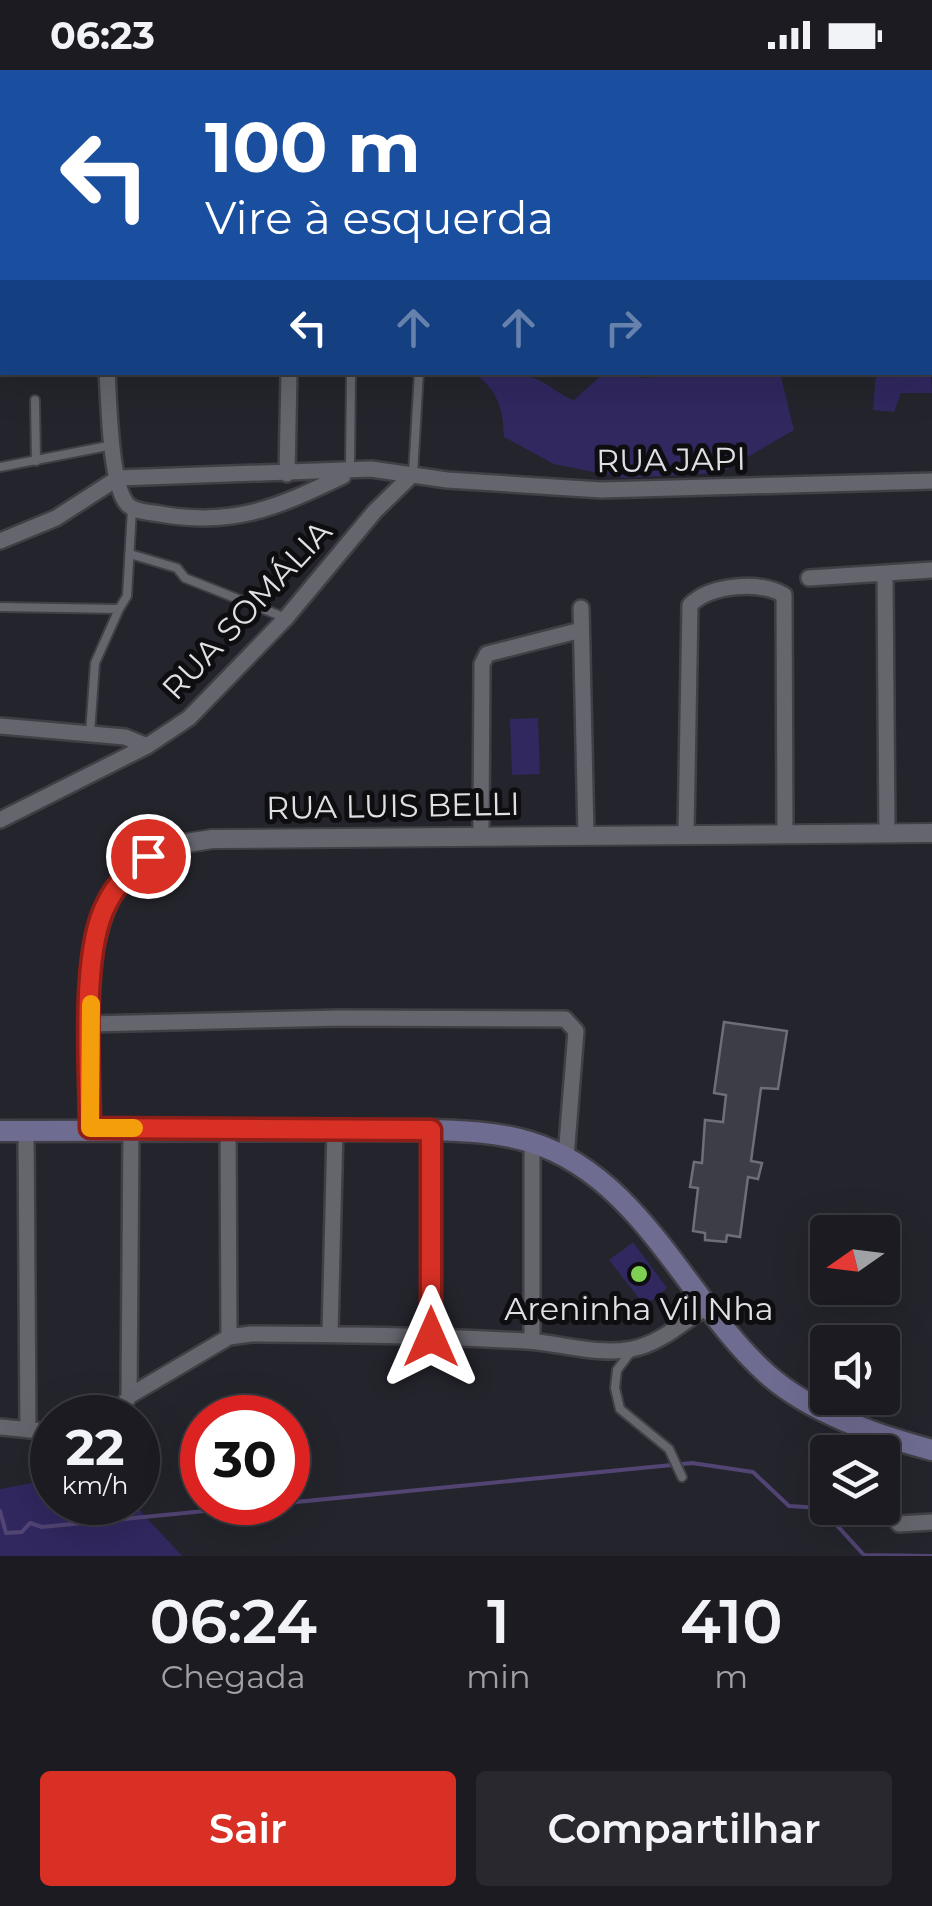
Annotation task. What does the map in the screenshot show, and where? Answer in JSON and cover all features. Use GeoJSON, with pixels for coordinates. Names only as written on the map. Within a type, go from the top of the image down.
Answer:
{"type":"FeatureCollection","features":[{"type":"Feature","properties":{"kind":"main road"},"geometry":{"type":"LineString","coordinates":[[0,1131],[431,1130],[495,1134],[532,1142],[566,1157],[616,1195],[649,1230],[705,1308],[769,1376],[808,1402],[857,1425],[932,1450]]}},
{"type":"Feature","properties":{"kind":"street"},"geometry":{"type":"LineString","coordinates":[[107,375],[118,478],[124,500],[132,509],[186,518],[255,514],[350,472]]}},
{"type":"Feature","properties":{"kind":"street"},"geometry":{"type":"LineString","coordinates":[[288,474],[289,375]]}},
{"type":"Feature","properties":{"kind":"street","name":"RUA JAPI"},"geometry":{"type":"LineString","coordinates":[[118,478],[380,470],[446,480],[601,490],[932,481]]}},
{"type":"Feature","properties":{"kind":"street","name":"RUA SOMÁLIA"},"geometry":{"type":"LineString","coordinates":[[0,820],[147,746],[189,718],[286,618],[375,511],[413,474]]}},
{"type":"Feature","properties":{"kind":"street"},"geometry":{"type":"LineString","coordinates":[[0,541],[73,509],[118,478]]}},
{"type":"Feature","properties":{"kind":"street"},"geometry":{"type":"LineString","coordinates":[[809,578],[932,570]]}},
{"type":"Feature","properties":{"kind":"street"},"geometry":{"type":"LineString","coordinates":[[885,576],[887,834]]}},
{"type":"Feature","properties":{"kind":"street"},"geometry":{"type":"LineString","coordinates":[[686,834],[688,616],[696,599],[753,584],[769,586],[784,595],[784,832]]}},
{"type":"Feature","properties":{"kind":"street"},"geometry":{"type":"LineString","coordinates":[[581,608],[586,835]]}},
{"type":"Feature","properties":{"kind":"street"},"geometry":{"type":"LineString","coordinates":[[482,835],[482,664],[492,650],[581,630]]}},
{"type":"Feature","properties":{"kind":"street"},"geometry":{"type":"LineString","coordinates":[[0,726],[126,737],[147,746]]}},
{"type":"Feature","properties":{"kind":"street","name":"RUA LUIS BELLI"},"geometry":{"type":"LineString","coordinates":[[90,1128],[95,938],[106,903],[130,871],[148,856],[212,839],[932,833]]}},
{"type":"Feature","properties":{"kind":"street"},"geometry":{"type":"LineString","coordinates":[[90,1024],[341,1018],[565,1019],[576,1031],[566,1157]]}},
{"type":"Feature","properties":{"kind":"street"},"geometry":{"type":"LineString","coordinates":[[129,1395],[131,1128]]}},
{"type":"Feature","properties":{"kind":"street"},"geometry":{"type":"LineString","coordinates":[[228,1128],[229,1337]]}},
{"type":"Feature","properties":{"kind":"street"},"geometry":{"type":"LineString","coordinates":[[0,1427],[28,1430],[26,1130]]}},
{"type":"Feature","properties":{"kind":"street"},"geometry":{"type":"LineString","coordinates":[[330,1334],[335,1130]]}},
{"type":"Feature","properties":{"kind":"street"},"geometry":{"type":"LineString","coordinates":[[431,1130],[431,1337]]}},
{"type":"Feature","properties":{"kind":"street"},"geometry":{"type":"LineString","coordinates":[[532,1142],[532,1342]]}},
{"type":"Feature","properties":{"kind":"street"},"geometry":{"type":"LineString","coordinates":[[131,1395],[229,1337],[431,1337],[532,1342],[606,1351],[634,1349],[659,1339],[705,1308]]}},
{"type":"Feature","properties":{"kind":"street"},"geometry":{"type":"LineString","coordinates":[[900,1524],[932,1522]]}},
{"type":"Feature","properties":{"kind":"lane"},"geometry":{"type":"LineString","coordinates":[[350,472],[352,375]]}},
{"type":"Feature","properties":{"kind":"lane"},"geometry":{"type":"LineString","coordinates":[[413,474],[419,375]]}},
{"type":"Feature","properties":{"kind":"lane"},"geometry":{"type":"LineString","coordinates":[[35,400],[36,461]]}},
{"type":"Feature","properties":{"kind":"lane"},"geometry":{"type":"LineString","coordinates":[[0,467],[113,445]]}},
{"type":"Feature","properties":{"kind":"lane"},"geometry":{"type":"LineString","coordinates":[[90,733],[94,663],[127,596],[132,509]]}},
{"type":"Feature","properties":{"kind":"lane"},"geometry":{"type":"LineString","coordinates":[[130,554],[177,568],[185,578],[286,618]]}},
{"type":"Feature","properties":{"kind":"lane"},"geometry":{"type":"LineString","coordinates":[[0,606],[119,610]]}},
{"type":"Feature","properties":{"kind":"lane"},"geometry":{"type":"LineString","coordinates":[[634,1349],[616,1370],[620,1409],[669,1448],[682,1477]]}},
{"type":"Feature","properties":{"kind":"shaded area"},"geometry":{"type":"Polygon","coordinates":[[[476,375],[523,375],[574,400],[602,375],[780,375],[794,430],[720,473],[623,478],[554,464],[504,437],[498,401],[476,375]]]}},
{"type":"Feature","properties":{"kind":"shaded area"},"geometry":{"type":"Polygon","coordinates":[[[876,375],[931,375],[932,393],[901,393],[894,412],[873,410],[876,375]]]}},
{"type":"Feature","properties":{"kind":"shaded area"},"geometry":{"type":"Polygon","coordinates":[[[538,718],[540,774],[512,775],[510,719],[538,718]]]}},
{"type":"Feature","properties":{"kind":"shaded area","name":"Areninha Vil Nha"},"geometry":{"type":"Polygon","coordinates":[[[633,1242],[667,1288],[645,1306],[609,1260],[633,1242]]]}},
{"type":"Feature","properties":{"kind":"shaded area"},"geometry":{"type":"Polygon","coordinates":[[[30,1484],[30,1525],[153,1525],[182,1556],[0,1556],[0,1489],[30,1484]]]}},
{"type":"Feature","properties":{"kind":"building"},"geometry":{"type":"Polygon","coordinates":[[[724,1022],[787,1031],[778,1089],[761,1088],[751,1161],[762,1163],[758,1179],[748,1177],[740,1237],[727,1235],[726,1242],[705,1240],[705,1233],[693,1231],[698,1188],[690,1187],[694,1162],[702,1163],[705,1120],[723,1122],[726,1095],[714,1093],[724,1022]]]}},
{"type":"Feature","properties":{"kind":"waterway"},"geometry":{"type":"LineString","coordinates":[[0,1511],[6,1533],[22,1532],[30,1523],[42,1527],[692,1463],[753,1472],[789,1506],[821,1508],[864,1555],[932,1556]]}},
{"type":"Feature","properties":{"kind":"slow traffic"},"geometry":{"type":"LineString","coordinates":[[91,1004],[90,1128],[134,1128]]}},
{"type":"Feature","properties":{"kind":"place","name":"Areninha Vil Nha"},"geometry":{"type":"Point","coordinates":[639,1274]}},
{"type":"Feature","properties":{"kind":"route"},"geometry":{"type":"LineString","coordinates":[[148,856],[130,871],[106,903],[95,938],[90,1128],[431,1130],[431,1337]]}}]}
